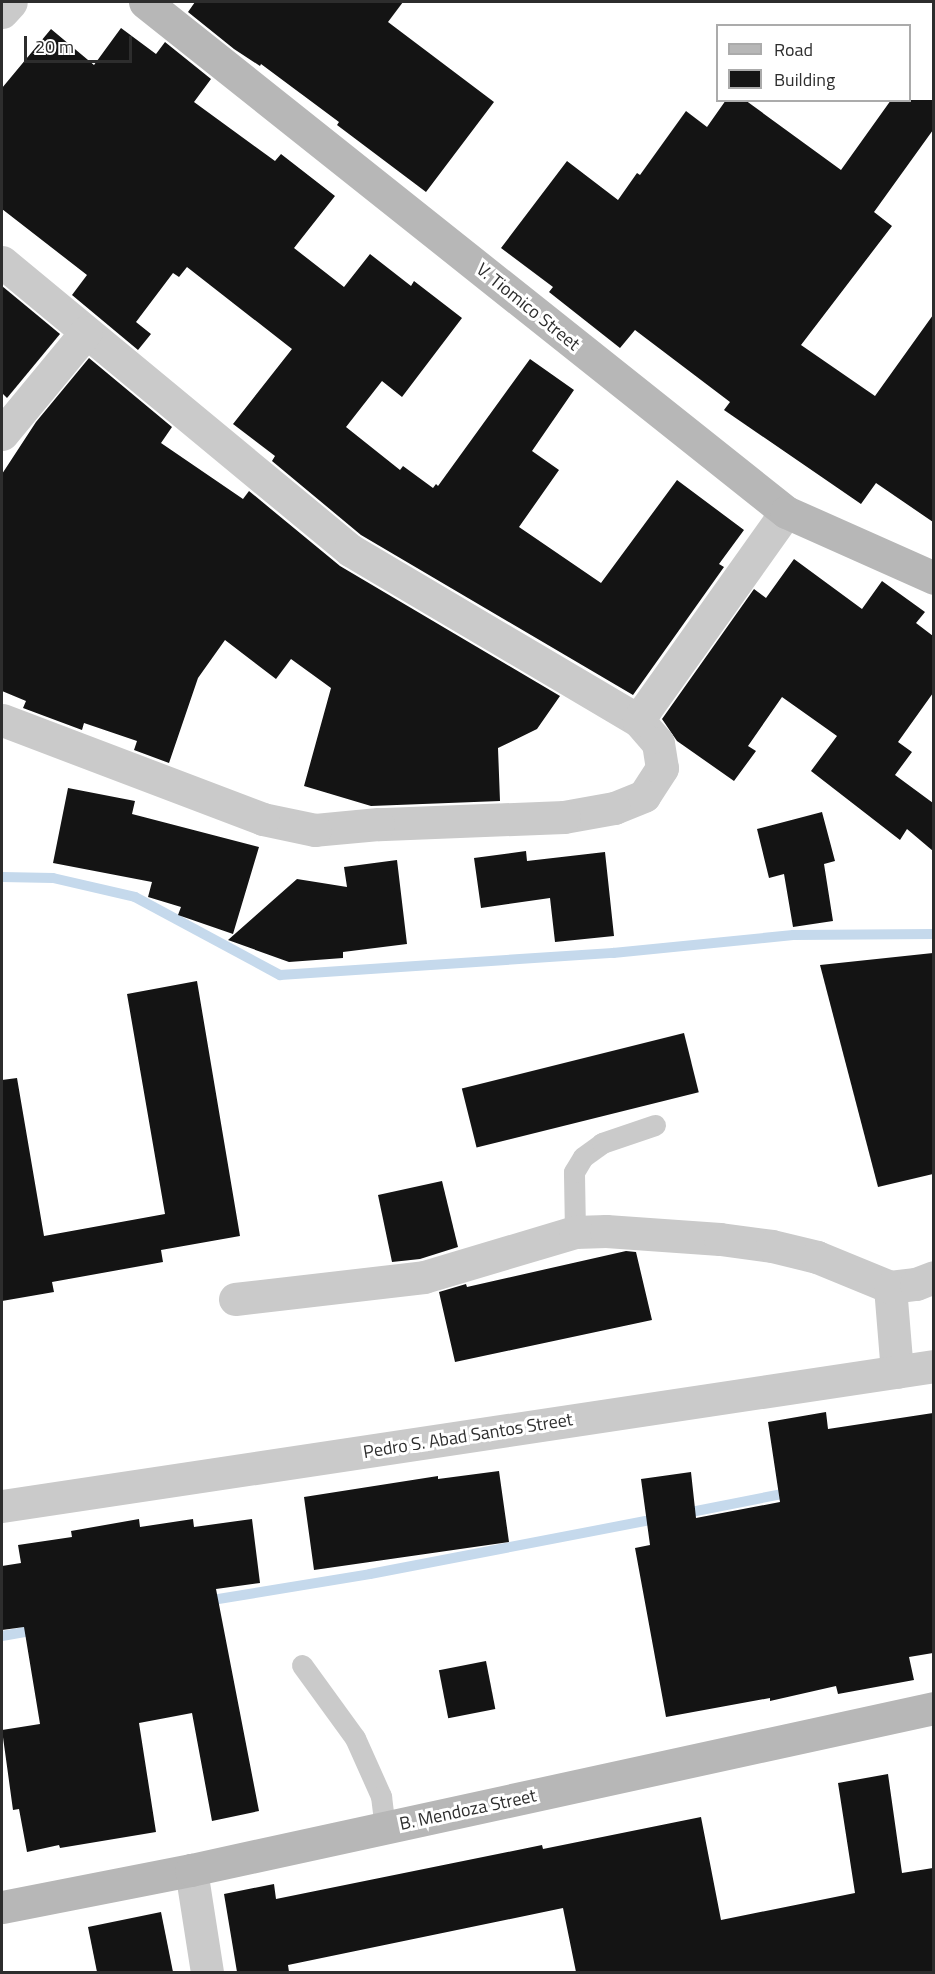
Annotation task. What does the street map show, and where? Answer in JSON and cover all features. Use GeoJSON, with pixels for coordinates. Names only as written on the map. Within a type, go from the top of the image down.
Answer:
{"type":"FeatureCollection","features":[{"type":"Feature","properties":{"kind":"main road","name":"V. Tiomico Street"},"geometry":{"type":"LineString","coordinates":[[145,2],[786,512],[933,578]]}},
{"type":"Feature","properties":{"kind":"main road","name":"B. Mendoza Street"},"geometry":{"type":"LineString","coordinates":[[2,1907],[191,1870],[933,1708]]}},
{"type":"Feature","properties":{"kind":"street"},"geometry":{"type":"LineString","coordinates":[[2,12],[11,2]]}},
{"type":"Feature","properties":{"kind":"street"},"geometry":{"type":"LineString","coordinates":[[2,262],[350,550],[638,720],[658,743],[662,768],[644,796],[614,808],[564,817],[378,824],[315,830],[263,819],[2,720]]}},
{"type":"Feature","properties":{"kind":"street"},"geometry":{"type":"LineString","coordinates":[[2,434],[86,332]]}},
{"type":"Feature","properties":{"kind":"street"},"geometry":{"type":"LineString","coordinates":[[638,720],[786,512]]}},
{"type":"Feature","properties":{"kind":"street"},"geometry":{"type":"LineString","coordinates":[[235,1299],[424,1277],[575,1232],[606,1231],[720,1239],[772,1246],[817,1257],[890,1287],[916,1284],[933,1277]]}},
{"type":"Feature","properties":{"kind":"street"},"geometry":{"type":"LineString","coordinates":[[890,1287],[897,1372]]}},
{"type":"Feature","properties":{"kind":"street","name":"Pedro S. Abad Santos Street"},"geometry":{"type":"LineString","coordinates":[[2,1506],[933,1366]]}},
{"type":"Feature","properties":{"kind":"street"},"geometry":{"type":"LineString","coordinates":[[191,1870],[207,1972]]}},
{"type":"Feature","properties":{"kind":"lane"},"geometry":{"type":"LineString","coordinates":[[575,1232],[574,1172],[583,1157],[602,1143],[655,1125]]}},
{"type":"Feature","properties":{"kind":"lane"},"geometry":{"type":"LineString","coordinates":[[302,1665],[355,1738],[381,1796],[385,1828]]}},
{"type":"Feature","properties":{"kind":"building"},"geometry":{"type":"Polygon","coordinates":[[[195,2],[403,2],[388,22],[494,102],[426,192],[337,125],[339,122],[261,64],[260,66],[234,49],[188,12],[195,2]]]}},
{"type":"Feature","properties":{"kind":"building"},"geometry":{"type":"Polygon","coordinates":[[[121,28],[156,54],[165,42],[211,79],[194,102],[275,161],[281,154],[335,196],[294,248],[344,287],[370,254],[411,286],[414,281],[462,318],[402,397],[382,381],[346,427],[400,470],[403,466],[433,488],[436,484],[438,486],[530,359],[574,390],[532,451],[559,470],[519,527],[601,583],[677,480],[744,530],[719,564],[724,567],[633,695],[361,535],[272,461],[275,456],[233,424],[292,349],[187,267],[179,277],[173,273],[136,322],[151,334],[138,350],[72,295],[87,275],[2,209],[2,88],[51,29],[94,65],[121,28]]]}},
{"type":"Feature","properties":{"kind":"building"},"geometry":{"type":"Polygon","coordinates":[[[933,100],[933,130],[874,212],[892,226],[801,345],[875,396],[933,315],[933,522],[876,483],[861,504],[724,410],[730,402],[635,330],[620,348],[549,292],[553,287],[501,248],[567,161],[618,200],[637,173],[640,175],[686,111],[707,127],[725,102],[748,102],[841,170],[890,102],[933,100]]]}},
{"type":"Feature","properties":{"kind":"building"},"geometry":{"type":"Polygon","coordinates":[[[2,286],[60,334],[7,398],[2,393],[2,286]]]}},
{"type":"Feature","properties":{"kind":"building"},"geometry":{"type":"Polygon","coordinates":[[[89,358],[172,427],[161,443],[243,499],[249,491],[340,566],[560,696],[537,729],[498,748],[500,801],[371,806],[304,786],[331,688],[291,659],[276,679],[225,640],[198,678],[169,763],[134,750],[137,741],[84,723],[82,730],[23,708],[26,701],[2,691],[2,474],[36,422],[89,358]]]}},
{"type":"Feature","properties":{"kind":"building"},"geometry":{"type":"Polygon","coordinates":[[[794,559],[862,609],[882,581],[925,612],[916,623],[933,636],[933,693],[898,742],[912,752],[895,775],[933,803],[933,851],[907,829],[900,840],[811,771],[837,736],[782,697],[748,746],[756,751],[734,781],[677,741],[662,719],[754,589],[766,598],[794,559]]]}},
{"type":"Feature","properties":{"kind":"building"},"geometry":{"type":"Polygon","coordinates":[[[68,788],[135,801],[132,814],[259,847],[233,934],[178,915],[181,907],[148,897],[152,882],[53,863],[68,788]]]}},
{"type":"Feature","properties":{"kind":"building"},"geometry":{"type":"Polygon","coordinates":[[[822,812],[835,861],[824,864],[833,921],[793,927],[784,874],[769,878],[757,829],[822,812]]]}},
{"type":"Feature","properties":{"kind":"building"},"geometry":{"type":"Polygon","coordinates":[[[526,851],[527,861],[605,852],[614,936],[555,942],[550,898],[481,908],[474,858],[526,851]]]}},
{"type":"Feature","properties":{"kind":"building"},"geometry":{"type":"Polygon","coordinates":[[[397,860],[407,944],[343,952],[343,958],[289,962],[228,940],[297,879],[347,887],[344,867],[397,860]]]}},
{"type":"Feature","properties":{"kind":"building"},"geometry":{"type":"Polygon","coordinates":[[[933,953],[933,1174],[878,1187],[820,965],[933,953]]]}},
{"type":"Feature","properties":{"kind":"building"},"geometry":{"type":"Polygon","coordinates":[[[197,981],[240,1236],[161,1250],[163,1262],[52,1282],[54,1292],[2,1301],[2,1080],[17,1078],[44,1236],[165,1214],[127,994],[197,981]]]}},
{"type":"Feature","properties":{"kind":"building"},"geometry":{"type":"Polygon","coordinates":[[[684,1033],[699,1092],[477,1148],[462,1088],[684,1033]]]}},
{"type":"Feature","properties":{"kind":"building"},"geometry":{"type":"Polygon","coordinates":[[[442,1181],[458,1247],[420,1259],[392,1262],[378,1195],[442,1181]]]}},
{"type":"Feature","properties":{"kind":"building"},"geometry":{"type":"Polygon","coordinates":[[[626,1251],[636,1252],[652,1320],[455,1362],[439,1292],[466,1284],[467,1287],[626,1251]]]}},
{"type":"Feature","properties":{"kind":"building"},"geometry":{"type":"Polygon","coordinates":[[[826,1412],[828,1429],[933,1413],[933,1653],[909,1657],[914,1680],[838,1694],[836,1686],[770,1701],[770,1698],[666,1717],[635,1548],[650,1545],[641,1479],[691,1472],[696,1518],[780,1502],[768,1422],[826,1412]]]}},
{"type":"Feature","properties":{"kind":"building"},"geometry":{"type":"Polygon","coordinates":[[[499,1471],[509,1542],[314,1570],[304,1497],[438,1476],[438,1479],[499,1471]]]}},
{"type":"Feature","properties":{"kind":"building"},"geometry":{"type":"Polygon","coordinates":[[[139,1519],[140,1527],[193,1519],[194,1527],[252,1519],[260,1583],[216,1589],[259,1811],[212,1821],[192,1713],[139,1723],[156,1832],[60,1848],[59,1845],[27,1852],[19,1809],[13,1810],[2,1730],[40,1724],[24,1627],[2,1630],[2,1566],[21,1563],[18,1545],[72,1537],[71,1531],[139,1519]]]}},
{"type":"Feature","properties":{"kind":"building"},"geometry":{"type":"Polygon","coordinates":[[[486,1661],[495,1709],[448,1718],[439,1670],[486,1661]]]}},
{"type":"Feature","properties":{"kind":"building"},"geometry":{"type":"Polygon","coordinates":[[[888,1774],[902,1873],[933,1868],[933,1972],[576,1972],[563,1908],[288,1965],[289,1972],[237,1972],[224,1894],[274,1884],[276,1899],[542,1845],[543,1849],[701,1817],[721,1920],[855,1893],[838,1783],[888,1774]]]}},
{"type":"Feature","properties":{"kind":"building"},"geometry":{"type":"Polygon","coordinates":[[[161,1912],[173,1972],[97,1972],[88,1927],[161,1912]]]}},
{"type":"Feature","properties":{"kind":"waterway"},"geometry":{"type":"LineString","coordinates":[[2,877],[53,878],[135,897],[280,975],[613,953],[793,935],[934,934]]}},
{"type":"Feature","properties":{"kind":"waterway"},"geometry":{"type":"LineString","coordinates":[[681,1514],[792,1492]]}},
{"type":"Feature","properties":{"kind":"waterway"},"geometry":{"type":"LineString","coordinates":[[206,1601],[370,1574],[660,1518]]}},
{"type":"Feature","properties":{"kind":"waterway"},"geometry":{"type":"LineString","coordinates":[[2,1636],[37,1630]]}}]}
